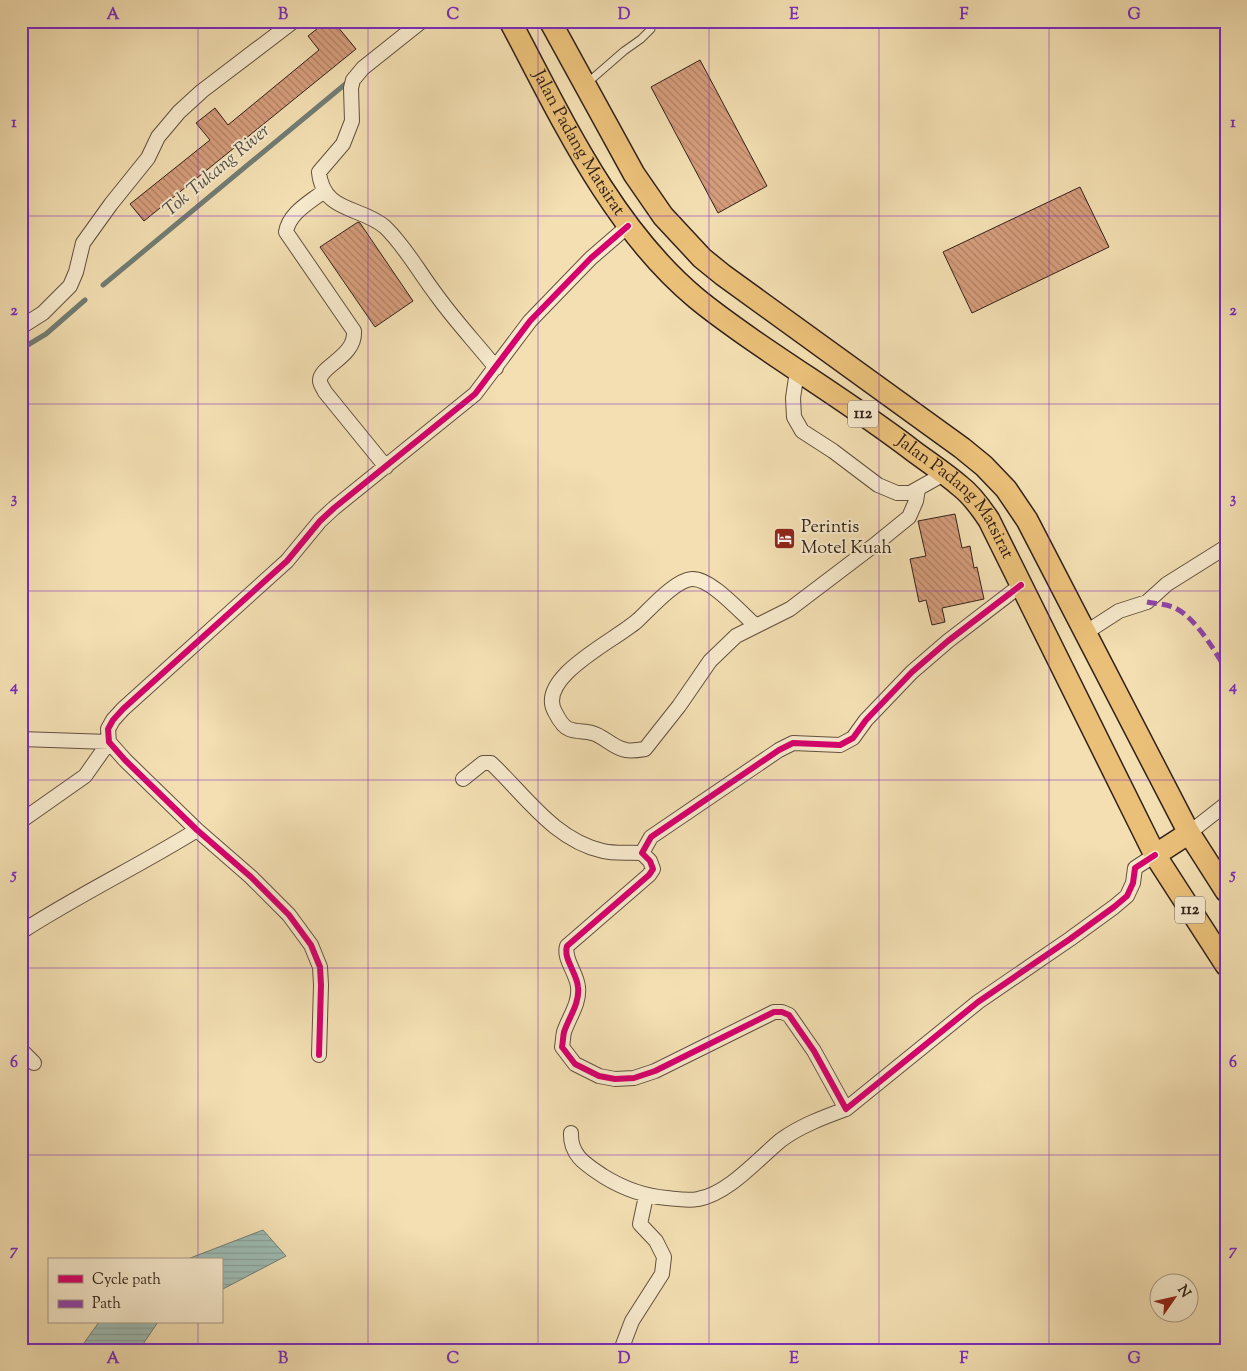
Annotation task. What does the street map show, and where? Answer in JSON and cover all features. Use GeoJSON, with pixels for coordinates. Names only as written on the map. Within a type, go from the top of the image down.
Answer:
{"type":"FeatureCollection","features":[{"type":"Feature","properties":{"kind":"main road","name":"Jalan Padang Matsirat"},"geometry":{"type":"LineString","coordinates":[[510,21],[579,149],[628,226],[667,273],[697,299],[797,371],[879,425],[961,486],[977,503],[989,520],[1155,854],[1226,965]]}},
{"type":"Feature","properties":{"kind":"main road","name":"Jalan Padang Matsirat"},"geometry":{"type":"LineString","coordinates":[[550,21],[634,174],[663,216],[702,258],[722,275],[962,448],[984,466],[1006,489],[1027,520],[1189,832],[1226,891]]}},
{"type":"Feature","properties":{"kind":"main road"},"geometry":{"type":"LineString","coordinates":[[1155,854],[1189,832]]}},
{"type":"Feature","properties":{"kind":"street"},"geometry":{"type":"LineString","coordinates":[[21,327],[43,313],[70,286],[76,272],[83,243],[148,158],[158,137],[179,112],[202,91],[294,21]]}},
{"type":"Feature","properties":{"kind":"street"},"geometry":{"type":"LineString","coordinates":[[422,21],[363,68],[353,80],[351,88],[352,121],[343,144],[319,172],[320,183],[324,192],[332,199],[348,209],[375,221],[391,234],[417,266],[438,297],[496,368]]}},
{"type":"Feature","properties":{"kind":"street"},"geometry":{"type":"LineString","coordinates":[[324,192],[293,216],[286,232],[354,331],[355,340],[350,348],[321,375],[320,382],[324,392],[386,467]]}},
{"type":"Feature","properties":{"kind":"street"},"geometry":{"type":"LineString","coordinates":[[319,1054],[321,1021],[320,967],[311,945],[289,915],[251,877],[197,830],[125,760],[109,742],[108,729],[118,714],[287,561],[320,521],[334,508],[475,394],[530,321],[591,258],[628,226]]}},
{"type":"Feature","properties":{"kind":"street"},"geometry":{"type":"LineString","coordinates":[[797,371],[793,398],[794,418],[802,431],[833,451],[878,485],[897,493],[910,493],[944,474]]}},
{"type":"Feature","properties":{"kind":"street"},"geometry":{"type":"LineString","coordinates":[[755,625],[717,590],[702,580],[690,579],[668,592],[633,625],[576,664],[557,683],[551,697],[552,708],[559,720],[569,729],[600,735],[615,746],[626,750],[645,749],[679,706],[710,661],[736,636],[790,608],[909,517],[916,501],[918,489]]}},
{"type":"Feature","properties":{"kind":"street"},"geometry":{"type":"LineString","coordinates":[[1086,633],[1120,612],[1147,602],[1167,584],[1226,547]]}},
{"type":"Feature","properties":{"kind":"street"},"geometry":{"type":"LineString","coordinates":[[642,853],[651,838],[779,750],[793,743],[840,744],[854,738],[866,720],[912,672],[948,641],[1021,585]]}},
{"type":"Feature","properties":{"kind":"street"},"geometry":{"type":"LineString","coordinates":[[21,739],[109,742]]}},
{"type":"Feature","properties":{"kind":"street"},"geometry":{"type":"LineString","coordinates":[[21,820],[85,776],[109,742]]}},
{"type":"Feature","properties":{"kind":"street"},"geometry":{"type":"LineString","coordinates":[[463,780],[483,763],[491,763],[536,810],[568,837],[605,852],[642,853],[650,861],[653,869],[649,875],[567,946],[566,956],[575,972],[579,988],[577,1003],[564,1033],[562,1047],[575,1064],[599,1076],[615,1079],[634,1078],[655,1071],[774,1012],[782,1012],[788,1015],[814,1051],[846,1109]]}},
{"type":"Feature","properties":{"kind":"street"},"geometry":{"type":"LineString","coordinates":[[1189,832],[1226,804]]}},
{"type":"Feature","properties":{"kind":"street"},"geometry":{"type":"LineString","coordinates":[[21,932],[109,880],[169,848],[197,830]]}},
{"type":"Feature","properties":{"kind":"street"},"geometry":{"type":"LineString","coordinates":[[571,1134],[573,1151],[584,1164],[620,1187],[646,1196],[697,1199],[709,1196],[756,1164],[781,1140],[796,1131],[846,1109],[978,1002],[1114,907],[1126,896],[1133,882],[1136,868],[1155,854]]}},
{"type":"Feature","properties":{"kind":"street"},"geometry":{"type":"LineString","coordinates":[[21,1050],[34,1063]]}},
{"type":"Feature","properties":{"kind":"street"},"geometry":{"type":"LineString","coordinates":[[621,1350],[632,1321],[662,1274],[664,1257],[656,1241],[640,1224],[646,1196]]}},
{"type":"Feature","properties":{"kind":"lane"},"geometry":{"type":"LineString","coordinates":[[584,86],[624,51],[641,40],[651,29],[652,21]]}},
{"type":"Feature","properties":{"kind":"water"},"geometry":{"type":"Polygon","coordinates":[[[263,1230],[286,1256],[222,1289],[222,1258],[190,1258],[263,1230]]]}},
{"type":"Feature","properties":{"kind":"water"},"geometry":{"type":"Polygon","coordinates":[[[98,1324],[157,1324],[139,1350],[79,1350],[98,1324]]]}},
{"type":"Feature","properties":{"kind":"building"},"geometry":{"type":"Polygon","coordinates":[[[327,21],[333,21],[356,49],[144,221],[130,204],[210,140],[196,123],[215,108],[228,125],[319,50],[308,36],[327,21]]]}},
{"type":"Feature","properties":{"kind":"building"},"geometry":{"type":"Polygon","coordinates":[[[700,60],[767,186],[718,213],[651,87],[700,60]]]}},
{"type":"Feature","properties":{"kind":"building"},"geometry":{"type":"Polygon","coordinates":[[[1080,187],[1109,247],[972,313],[943,252],[1080,187]]]}},
{"type":"Feature","properties":{"kind":"building"},"geometry":{"type":"Polygon","coordinates":[[[358,222],[413,301],[375,327],[320,247],[358,222]]]}},
{"type":"Feature","properties":{"kind":"building"},"geometry":{"type":"Polygon","coordinates":[[[955,514],[962,548],[970,546],[974,568],[977,567],[984,599],[942,608],[945,622],[932,625],[926,600],[919,602],[910,559],[926,556],[918,521],[955,514]]]}},
{"type":"Feature","properties":{"kind":"waterway","name":"Tok Tukang River"},"geometry":{"type":"LineString","coordinates":[[103,285],[349,81]]}},
{"type":"Feature","properties":{"kind":"waterway","name":"Tok Tukang River"},"geometry":{"type":"LineString","coordinates":[[21,349],[46,334],[85,300]]}},
{"type":"Feature","properties":{"kind":"marked path"},"geometry":{"type":"LineString","coordinates":[[1147,602],[1170,606],[1191,620],[1205,636],[1226,670]]}},
{"type":"Feature","properties":{"kind":"cycle path"},"geometry":{"type":"LineString","coordinates":[[319,1055],[320,967],[311,945],[289,915],[251,877],[197,830],[125,760],[109,742],[108,729],[123,709],[287,561],[320,521],[334,508],[475,394],[530,321],[591,258],[628,226]]}},
{"type":"Feature","properties":{"kind":"cycle path"},"geometry":{"type":"LineString","coordinates":[[1021,585],[948,641],[912,672],[866,720],[853,738],[840,745],[793,743],[779,750],[651,837],[642,853],[650,861],[653,869],[649,875],[567,946],[568,961],[577,982],[578,993],[576,1004],[564,1032],[562,1047],[575,1064],[599,1076],[615,1079],[634,1078],[655,1071],[774,1012],[782,1012],[789,1015],[814,1051],[846,1109],[978,1002],[1114,907],[1127,896],[1133,883],[1135,868],[1155,855]]}},
{"type":"Feature","properties":{"kind":"place","name":"Perintis Motel Kuah"},"geometry":{"type":"Point","coordinates":[785,538]}}]}
